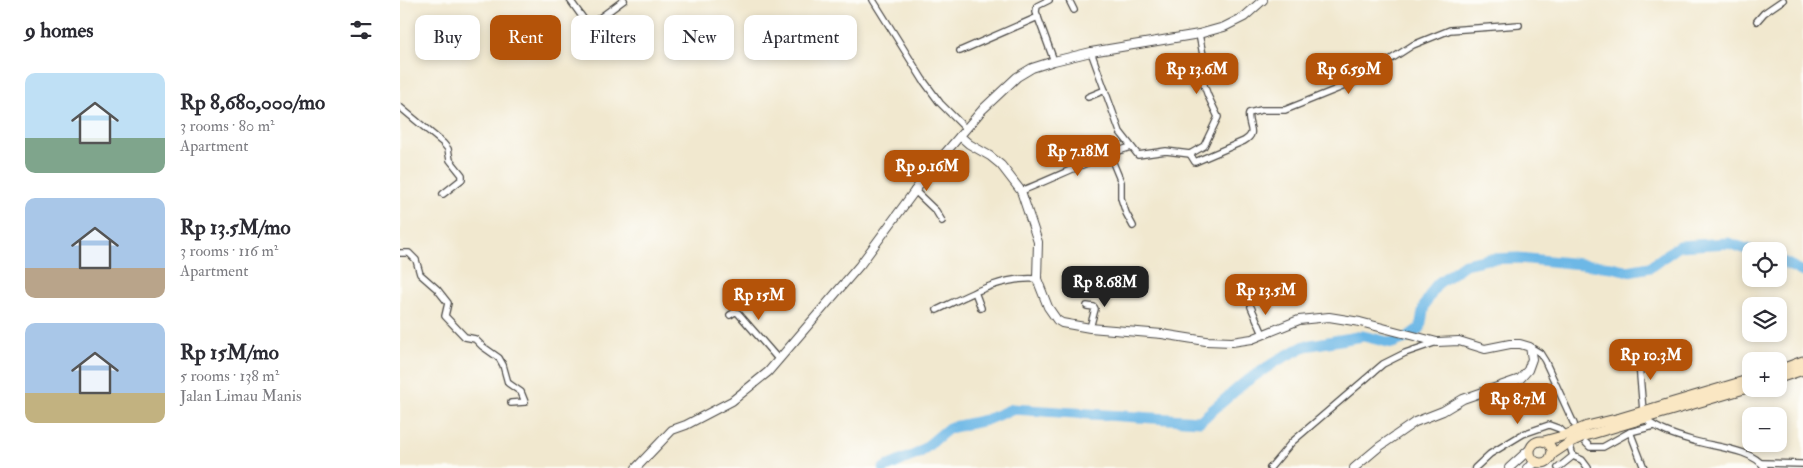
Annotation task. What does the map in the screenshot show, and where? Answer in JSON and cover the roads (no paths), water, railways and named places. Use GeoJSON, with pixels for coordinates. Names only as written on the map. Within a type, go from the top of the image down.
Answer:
{"type":"FeatureCollection","features":[{"type":"Feature","properties":{"kind":"main road"},"geometry":{"type":"LineString","coordinates":[[1787,367],[1803,361]]}},
{"type":"Feature","properties":{"kind":"main road"},"geometry":{"type":"LineString","coordinates":[[1787,375],[1803,370]]}},
{"type":"Feature","properties":{"kind":"main road"},"geometry":{"type":"LineString","coordinates":[[1568,439],[1546,462],[1537,462],[1532,458],[1530,449],[1534,443],[1568,439],[1595,433],[1742,381]]}},
{"type":"Feature","properties":{"kind":"main road"},"geometry":{"type":"LineString","coordinates":[[1644,415],[1742,389]]}},
{"type":"Feature","properties":{"kind":"main road"},"geometry":{"type":"LineString","coordinates":[[1544,441],[1551,447],[1551,455]]}},
{"type":"Feature","properties":{"kind":"street"},"geometry":{"type":"LineString","coordinates":[[570,0],[582,15]]}},
{"type":"Feature","properties":{"kind":"street"},"geometry":{"type":"LineString","coordinates":[[602,15],[617,2],[624,0]]}},
{"type":"Feature","properties":{"kind":"street"},"geometry":{"type":"LineString","coordinates":[[873,0],[923,80],[940,103],[966,129]]}},
{"type":"Feature","properties":{"kind":"street"},"geometry":{"type":"LineString","coordinates":[[1049,0],[1036,9],[1054,61]]}},
{"type":"Feature","properties":{"kind":"street"},"geometry":{"type":"LineString","coordinates":[[1070,0],[1074,10]]}},
{"type":"Feature","properties":{"kind":"street"},"geometry":{"type":"LineString","coordinates":[[636,468],[672,430],[686,426],[742,395],[768,372],[860,265],[914,190],[983,109],[1012,82],[1032,68],[1054,61],[1091,52],[1200,34],[1234,22],[1263,0]]}},
{"type":"Feature","properties":{"kind":"street"},"geometry":{"type":"LineString","coordinates":[[1757,22],[1764,13],[1783,0]]}},
{"type":"Feature","properties":{"kind":"street"},"geometry":{"type":"LineString","coordinates":[[960,51],[1038,18]]}},
{"type":"Feature","properties":{"kind":"street"},"geometry":{"type":"LineString","coordinates":[[1190,154],[1195,162],[1244,141],[1250,137],[1252,129],[1248,118],[1249,114],[1261,110],[1285,110],[1357,81],[1413,45],[1450,30],[1519,25]]}},
{"type":"Feature","properties":{"kind":"street"},"geometry":{"type":"LineString","coordinates":[[1091,52],[1120,132],[1138,155],[1166,151],[1190,154],[1204,146],[1218,117],[1200,74],[1203,55],[1200,34]]}},
{"type":"Feature","properties":{"kind":"street"},"geometry":{"type":"LineString","coordinates":[[1088,97],[1105,90]]}},
{"type":"Feature","properties":{"kind":"street"},"geometry":{"type":"LineString","coordinates":[[400,107],[414,121],[443,143],[448,149],[450,160],[462,175],[462,179],[443,194]]}},
{"type":"Feature","properties":{"kind":"street"},"geometry":{"type":"LineString","coordinates":[[960,136],[1001,165],[1021,191],[1038,242],[1037,278],[1048,307],[1057,320],[1062,323],[1206,341],[1245,341],[1299,320],[1316,317],[1360,322],[1437,342]]}},
{"type":"Feature","properties":{"kind":"street"},"geometry":{"type":"LineString","coordinates":[[1021,191],[1109,153],[1131,147]]}},
{"type":"Feature","properties":{"kind":"street"},"geometry":{"type":"LineString","coordinates":[[1109,153],[1121,182],[1121,198],[1133,226]]}},
{"type":"Feature","properties":{"kind":"street"},"geometry":{"type":"LineString","coordinates":[[914,190],[936,211],[942,221]]}},
{"type":"Feature","properties":{"kind":"street"},"geometry":{"type":"LineString","coordinates":[[400,252],[409,253],[416,260],[420,274],[437,289],[448,303],[445,316],[465,338],[475,339],[499,358],[508,383],[521,392],[525,402],[511,403]]}},
{"type":"Feature","properties":{"kind":"street"},"geometry":{"type":"LineString","coordinates":[[937,310],[975,292],[1007,281],[1037,278]]}},
{"type":"Feature","properties":{"kind":"street"},"geometry":{"type":"LineString","coordinates":[[975,292],[981,308]]}},
{"type":"Feature","properties":{"kind":"street"},"geometry":{"type":"LineString","coordinates":[[1087,306],[1095,308],[1090,328]]}},
{"type":"Feature","properties":{"kind":"street"},"geometry":{"type":"LineString","coordinates":[[1251,307],[1263,334]]}},
{"type":"Feature","properties":{"kind":"street"},"geometry":{"type":"LineString","coordinates":[[730,315],[735,312],[738,313],[779,360]]}},
{"type":"Feature","properties":{"kind":"street"},"geometry":{"type":"LineString","coordinates":[[1270,468],[1292,442],[1383,364],[1405,353],[1437,342],[1459,341],[1485,349],[1510,344],[1530,347],[1540,353],[1545,361],[1574,424]]}},
{"type":"Feature","properties":{"kind":"street"},"geometry":{"type":"LineString","coordinates":[[1354,468],[1379,446],[1415,422],[1443,411],[1463,399],[1520,378],[1528,370],[1532,359],[1530,347]]}},
{"type":"Feature","properties":{"kind":"street"},"geometry":{"type":"LineString","coordinates":[[1638,352],[1644,415],[1654,426],[1695,442],[1748,455],[1764,466],[1803,464]]}},
{"type":"Feature","properties":{"kind":"street"},"geometry":{"type":"LineString","coordinates":[[1475,468],[1490,454],[1523,434],[1549,425],[1560,428],[1568,439],[1573,456],[1582,460],[1588,468]]}},
{"type":"Feature","properties":{"kind":"street"},"geometry":{"type":"LineString","coordinates":[[1586,443],[1590,447],[1603,448],[1630,432],[1654,426]]}},
{"type":"Feature","properties":{"kind":"street"},"geometry":{"type":"LineString","coordinates":[[1630,432],[1644,468]]}},
{"type":"Feature","properties":{"kind":"street"},"geometry":{"type":"LineString","coordinates":[[1509,468],[1530,449]]}},
{"type":"Feature","properties":{"kind":"street"},"geometry":{"type":"LineString","coordinates":[[1558,468],[1573,456]]}},
{"type":"Feature","properties":{"kind":"street"},"geometry":{"type":"LineString","coordinates":[[1527,468],[1537,462]]}},
{"type":"Feature","properties":{"kind":"waterway"},"geometry":{"type":"LineString","coordinates":[[884,468],[919,453],[949,428],[986,420],[1012,409],[1200,421],[1244,383],[1278,360],[1305,346],[1363,336],[1392,343],[1408,337],[1420,328],[1424,306],[1437,284],[1465,264],[1488,259],[1518,258],[1612,267],[1628,271],[1650,267],[1679,246],[1728,243],[1742,247]]}},
{"type":"Feature","properties":{"kind":"waterway"},"geometry":{"type":"LineString","coordinates":[[1787,264],[1803,272]]}}]}
